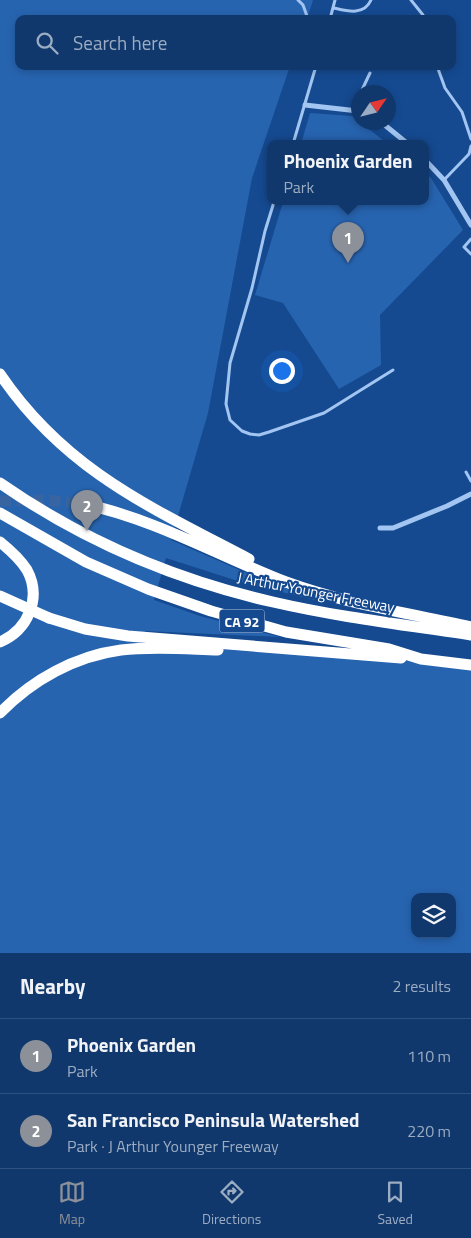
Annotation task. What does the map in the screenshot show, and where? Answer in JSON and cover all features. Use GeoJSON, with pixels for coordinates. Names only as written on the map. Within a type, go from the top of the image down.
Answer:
{"type":"FeatureCollection","features":[{"type":"Feature","properties":{"kind":"highway"},"geometry":{"type":"LineString","coordinates":[[0,374],[20,402],[43,428],[68,452],[96,474],[167,516],[301,587]]}},
{"type":"Feature","properties":{"kind":"highway","name":"J Arthur Younger Freeway"},"geometry":{"type":"LineString","coordinates":[[0,483],[50,515],[101,542],[154,565],[208,584],[256,598],[304,608],[471,636]]}},
{"type":"Feature","properties":{"kind":"highway"},"geometry":{"type":"LineString","coordinates":[[84,504],[128,516],[301,587],[341,598],[471,627]]}},
{"type":"Feature","properties":{"kind":"highway","name":"CA 92"},"geometry":{"type":"LineString","coordinates":[[0,512],[86,562],[188,604],[262,626],[301,635],[389,649],[421,659],[471,665]]}},
{"type":"Feature","properties":{"kind":"highway"},"geometry":{"type":"LineString","coordinates":[[0,542],[24,566],[30,579],[33,594],[31,609],[24,624],[12,635],[0,642]]}},
{"type":"Feature","properties":{"kind":"highway"},"geometry":{"type":"LineString","coordinates":[[0,596],[49,618],[120,635],[421,659]]}},
{"type":"Feature","properties":{"kind":"highway"},"geometry":{"type":"LineString","coordinates":[[0,713],[26,690],[56,671],[81,660],[113,652],[151,648],[300,650]]}},
{"type":"Feature","properties":{"kind":"street"},"geometry":{"type":"LineString","coordinates":[[305,105],[351,109]]}},
{"type":"Feature","properties":{"kind":"street"},"geometry":{"type":"LineString","coordinates":[[391,130],[403,140]]}},
{"type":"Feature","properties":{"kind":"street"},"geometry":{"type":"LineString","coordinates":[[429,164],[444,180],[471,225]]}},
{"type":"Feature","properties":{"kind":"street"},"geometry":{"type":"LineString","coordinates":[[380,528],[393,528],[471,494]]}},
{"type":"Feature","properties":{"kind":"lane"},"geometry":{"type":"LineString","coordinates":[[298,0],[303,5],[307,15]]}},
{"type":"Feature","properties":{"kind":"lane"},"geometry":{"type":"LineString","coordinates":[[331,15],[335,0]]}},
{"type":"Feature","properties":{"kind":"lane"},"geometry":{"type":"LineString","coordinates":[[334,8],[350,12],[363,10],[371,0]]}},
{"type":"Feature","properties":{"kind":"lane"},"geometry":{"type":"LineString","coordinates":[[411,0],[423,15]]}},
{"type":"Feature","properties":{"kind":"lane"},"geometry":{"type":"LineString","coordinates":[[293,140],[315,70]]}},
{"type":"Feature","properties":{"kind":"lane"},"geometry":{"type":"LineString","coordinates":[[438,70],[444,88],[462,112],[471,138]]}},
{"type":"Feature","properties":{"kind":"lane"},"geometry":{"type":"LineString","coordinates":[[364,85],[370,73]]}},
{"type":"Feature","properties":{"kind":"lane"},"geometry":{"type":"LineString","coordinates":[[444,180],[469,154],[471,146]]}},
{"type":"Feature","properties":{"kind":"lane"},"geometry":{"type":"LineString","coordinates":[[273,205],[230,363],[226,404],[230,420],[242,431],[250,434],[259,435],[269,432],[324,412],[393,370]]}},
{"type":"Feature","properties":{"kind":"lane"},"geometry":{"type":"LineString","coordinates":[[471,239],[464,247],[471,254]]}},
{"type":"Feature","properties":{"kind":"lane"},"geometry":{"type":"LineString","coordinates":[[466,472],[471,480]]}},
{"type":"Feature","properties":{"kind":"shaded area"},"geometry":{"type":"Polygon","coordinates":[[[0,0],[313,0],[308,15],[15,15],[15,70],[289,70],[252,178],[208,413],[171,540],[242,571],[319,601],[241,582],[166,558],[154,600],[200,616],[280,637],[145,631],[140,648],[300,650],[471,665],[471,953],[0,953],[0,0]]]}},
{"type":"Feature","properties":{"kind":"shaded area"},"geometry":{"type":"Polygon","coordinates":[[[310,113],[351,116],[351,130],[370,130],[383,140],[302,140],[310,113]]]}},
{"type":"Feature","properties":{"kind":"shaded area"},"geometry":{"type":"Polygon","coordinates":[[[429,176],[463,230],[380,315],[381,365],[339,389],[283,303],[255,295],[282,205],[429,205],[429,176]]]}},
{"type":"Feature","properties":{"kind":"tunnel"},"geometry":{"type":"LineString","coordinates":[[0,501],[47,500],[84,504]]}},
{"type":"Feature","properties":{"kind":"place","name":"Phoenix Garden"},"geometry":{"type":"Point","coordinates":[348,263]}},
{"type":"Feature","properties":{"kind":"place","name":"San Francisco Peninsula Watershed"},"geometry":{"type":"Point","coordinates":[87,531]}}]}
